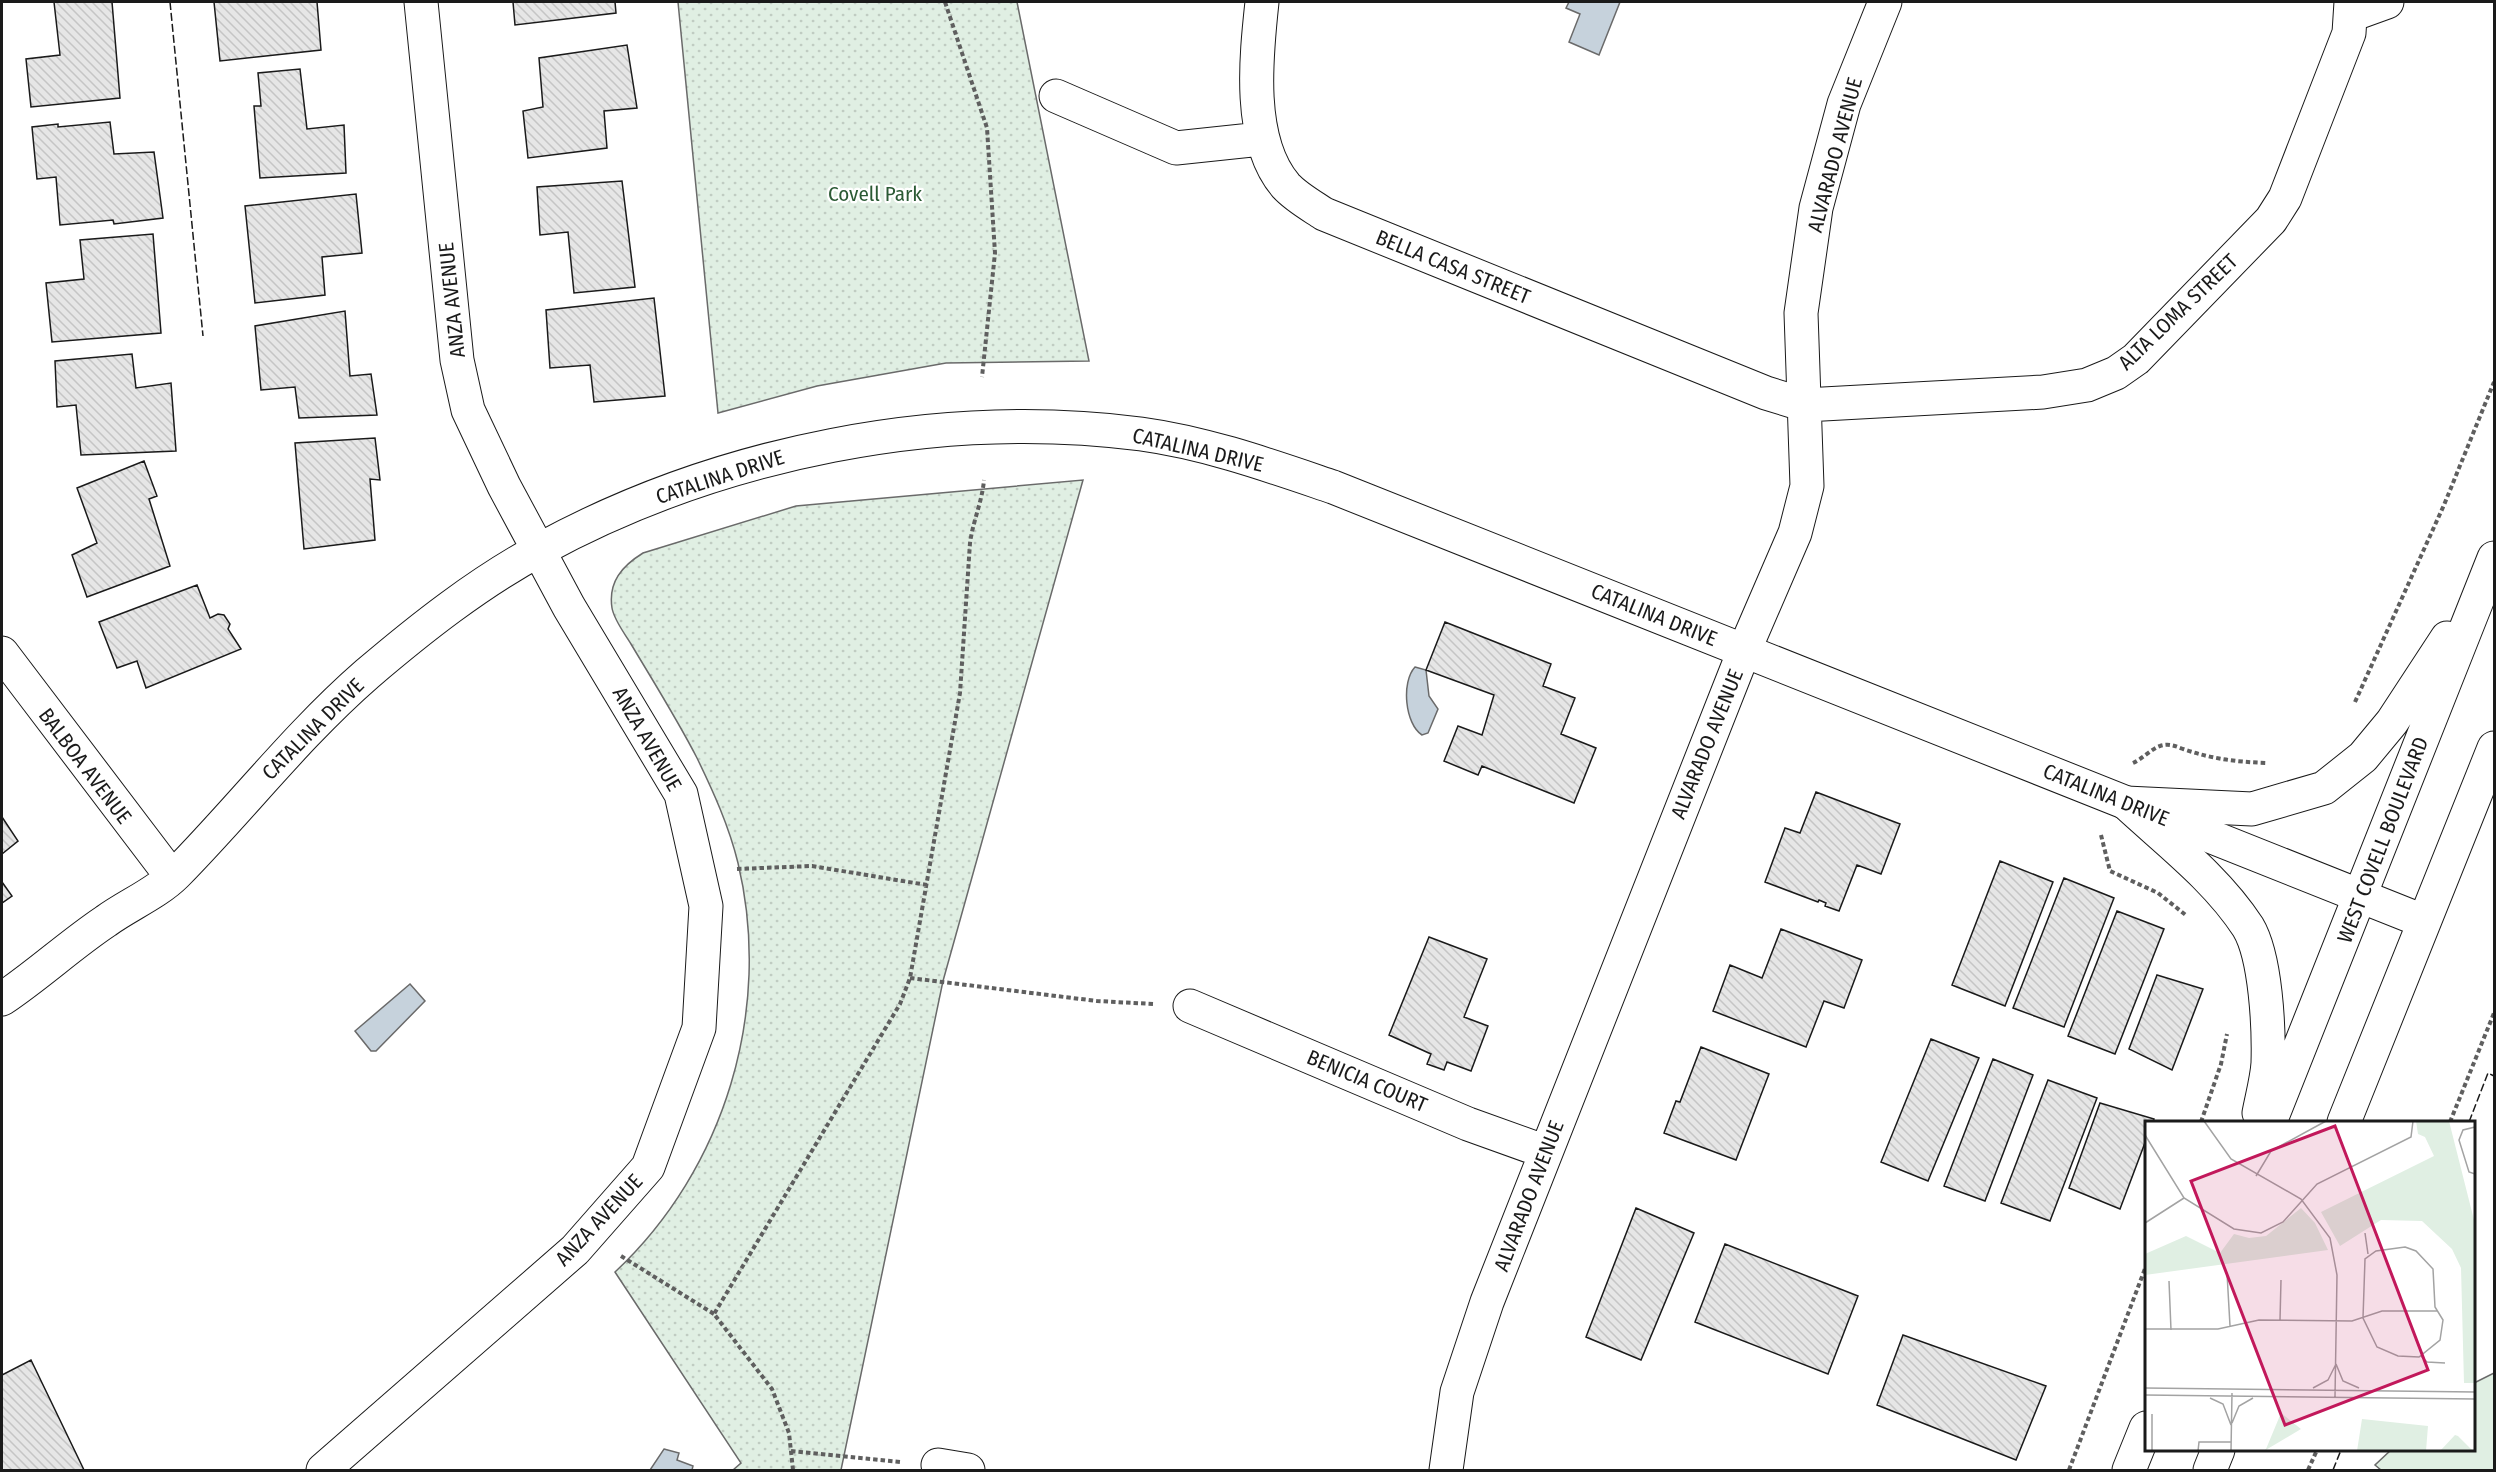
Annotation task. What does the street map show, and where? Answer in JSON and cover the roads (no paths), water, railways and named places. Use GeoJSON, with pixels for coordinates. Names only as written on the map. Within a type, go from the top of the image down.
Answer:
{"type":"FeatureCollection","features":[{"type":"Feature","properties":{"kind":"street","name":"ANZA AVENUE"},"geometry":{"type":"LineString","coordinates":[[323,1470],[575,1250],[648,1167],[699,1028],[706,906],[681,795],[537,551],[468,410],[459,370],[421,2]]}},
{"type":"Feature","properties":{"kind":"street","name":"BELLA CASA STREET"},"geometry":{"type":"LineString","coordinates":[[1262,2],[1257,54],[1261,139],[1286,186],[1324,214],[1766,393],[1805,405]]}},
{"type":"Feature","properties":{"kind":"street","name":"ALVARADO AVENUE"},"geometry":{"type":"LineString","coordinates":[[1446,1470],[1456,1401],[1466,1364],[1546,1152],[1744,651],[1801,514],[1807,486],[1801,313],[1816,208],[1844,104],[1885,2]]}},
{"type":"Feature","properties":{"kind":"street"},"geometry":{"type":"LineString","coordinates":[[2351,8],[2387,2]]}},
{"type":"Feature","properties":{"kind":"street","name":"ALTA LOMA STREET"},"geometry":{"type":"LineString","coordinates":[[1805,405],[2043,393],[2087,385],[2116,373],[2136,359],[2271,220],[2285,198],[2349,33],[2351,8]]}},
{"type":"Feature","properties":{"kind":"street"},"geometry":{"type":"LineString","coordinates":[[1056,96],[1176,148],[1261,139]]}},
{"type":"Feature","properties":{"kind":"street","name":"CATALINA DRIVE"},"geometry":{"type":"LineString","coordinates":[[2,999],[28,982],[103,923],[172,877],[319,717],[366,675],[439,614],[537,551],[598,520],[683,486],[804,450],[894,436],[983,426],[1142,434],[1241,456],[1334,487],[2423,921]]}},
{"type":"Feature","properties":{"kind":"street"},"geometry":{"type":"LineString","coordinates":[[2126,802],[2252,809],[2324,788],[2363,757],[2392,722],[2490,568]]}},
{"type":"Feature","properties":{"kind":"street","name":"WEST COVELL BOULEVARD"},"geometry":{"type":"LineString","coordinates":[[2270,1121],[2490,568]]}},
{"type":"Feature","properties":{"kind":"street","name":"BALBOA AVENUE"},"geometry":{"type":"LineString","coordinates":[[2,653],[172,877]]}},
{"type":"Feature","properties":{"kind":"street"},"geometry":{"type":"LineString","coordinates":[[2344,1121],[2494,748]]}},
{"type":"Feature","properties":{"kind":"street"},"geometry":{"type":"LineString","coordinates":[[2126,802],[2218,888],[2249,929],[2265,993],[2268,1065],[2257,1121]]}},
{"type":"Feature","properties":{"kind":"street","name":"BENICIA COURT"},"geometry":{"type":"LineString","coordinates":[[1190,1006],[1468,1124],[1546,1152]]}},
{"type":"Feature","properties":{"kind":"street"},"geometry":{"type":"LineString","coordinates":[[2129,1470],[2145,1430]]}},
{"type":"Feature","properties":{"kind":"street"},"geometry":{"type":"LineString","coordinates":[[2210,1470],[2217,1451]]}},
{"type":"Feature","properties":{"kind":"park label","name":"Covell Park"},"geometry":{"type":"Point","coordinates":[875,194]}}]}
